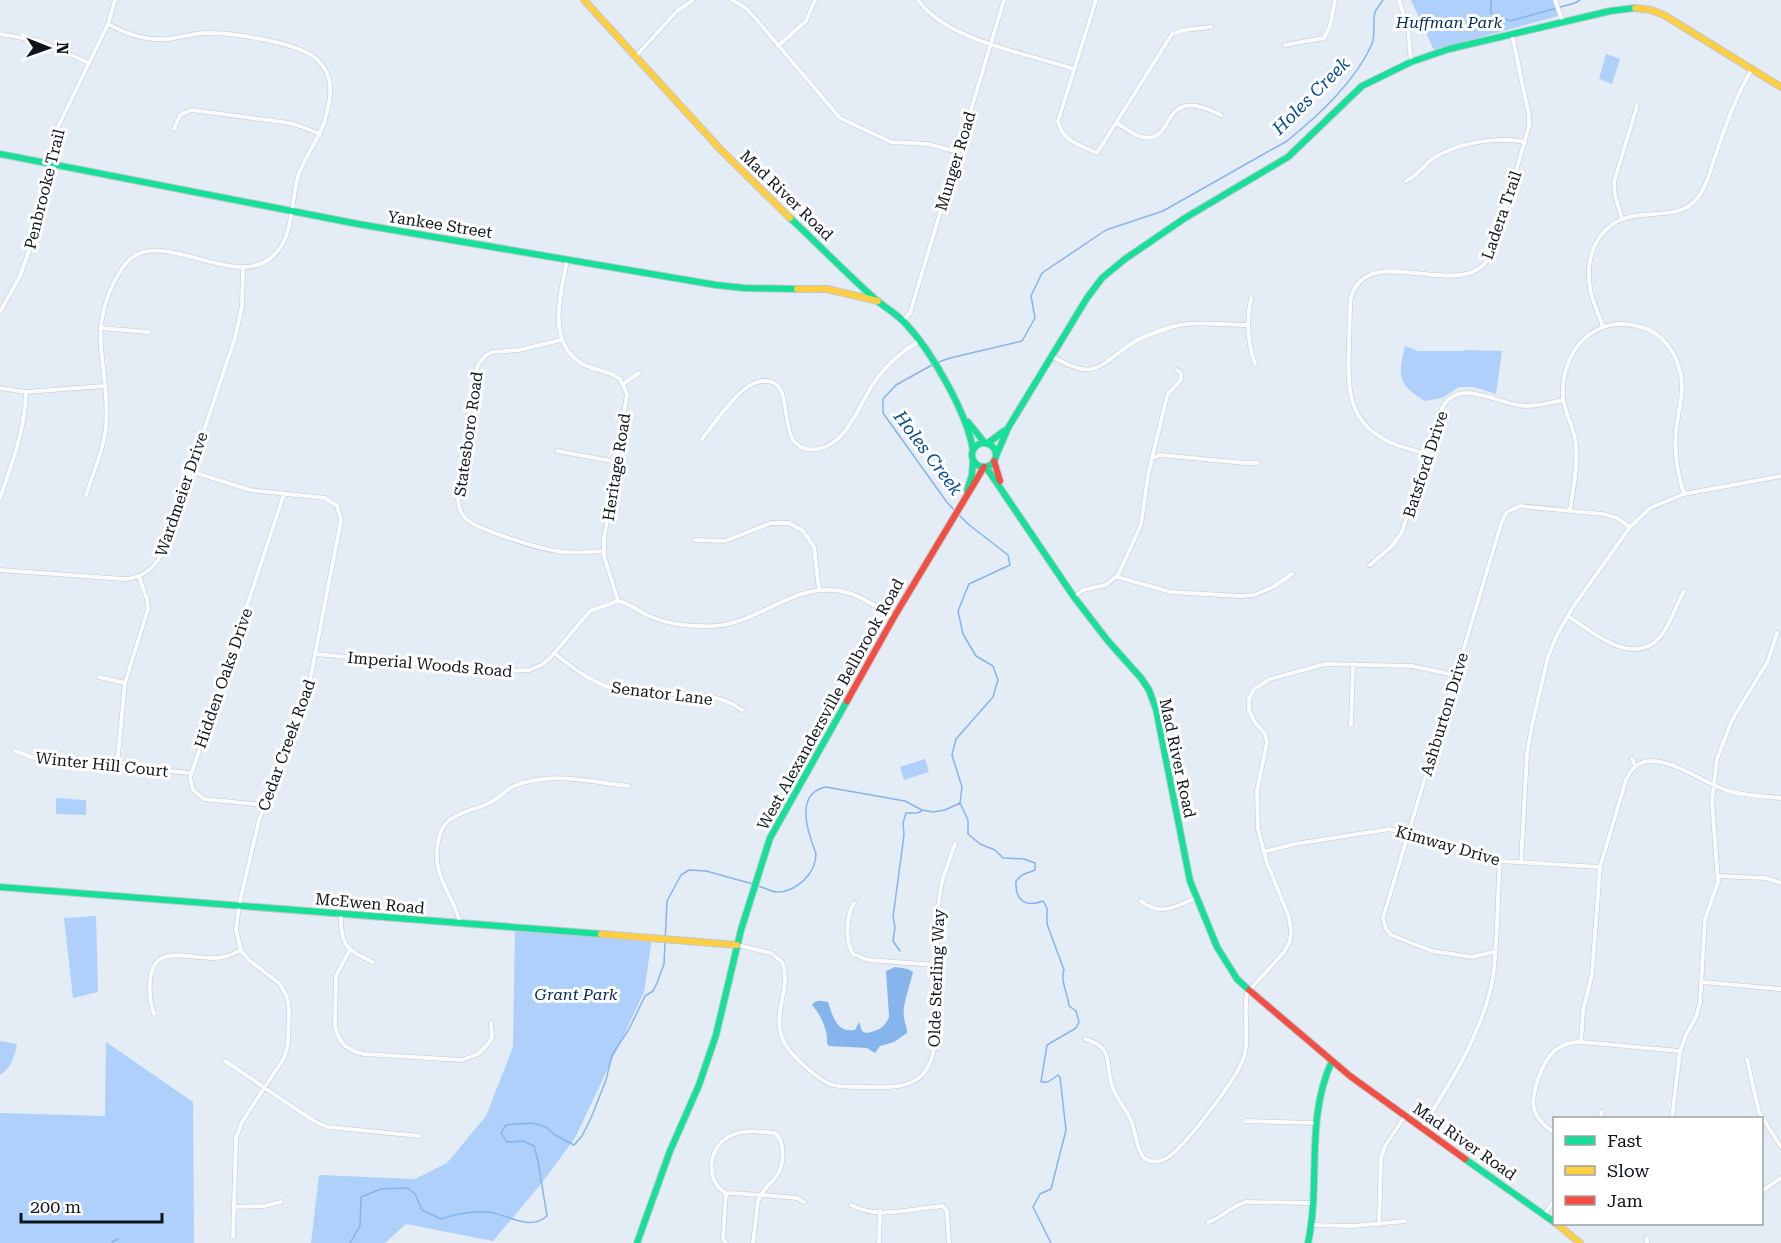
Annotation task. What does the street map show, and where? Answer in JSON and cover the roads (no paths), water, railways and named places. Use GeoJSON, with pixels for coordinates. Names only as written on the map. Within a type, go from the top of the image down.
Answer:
{"type":"FeatureCollection","features":[{"type":"Feature","properties":{"kind":"street","name":"Penbrooke Trail"},"geometry":{"type":"LineString","coordinates":[[0,312],[20,276],[36,231],[56,131],[108,24],[115,0]]}},
{"type":"Feature","properties":{"kind":"street","name":"Mad River Road"},"geometry":{"type":"LineString","coordinates":[[584,0],[747,177],[878,301],[903,320],[919,341],[962,414],[972,437],[973,450]]}},
{"type":"Feature","properties":{"kind":"street"},"geometry":{"type":"LineString","coordinates":[[636,56],[677,11],[693,0]]}},
{"type":"Feature","properties":{"kind":"street"},"geometry":{"type":"LineString","coordinates":[[732,0],[746,8],[836,115],[891,142],[928,144],[958,152]]}},
{"type":"Feature","properties":{"kind":"street"},"geometry":{"type":"LineString","coordinates":[[778,46],[806,21],[815,0]]}},
{"type":"Feature","properties":{"kind":"street"},"geometry":{"type":"LineString","coordinates":[[918,0],[928,13],[944,25],[991,44],[1073,69]]}},
{"type":"Feature","properties":{"kind":"street","name":"Munger Road"},"geometry":{"type":"LineString","coordinates":[[903,320],[910,313],[1004,0]]}},
{"type":"Feature","properties":{"kind":"street"},"geometry":{"type":"LineString","coordinates":[[1096,0],[1058,122],[1065,138],[1097,153],[1172,34],[1184,30],[1211,27]]}},
{"type":"Feature","properties":{"kind":"street"},"geometry":{"type":"LineString","coordinates":[[1285,45],[1324,38],[1330,26],[1335,0]]}},
{"type":"Feature","properties":{"kind":"street"},"geometry":{"type":"LineString","coordinates":[[1399,0],[1408,27],[1410,62]]}},
{"type":"Feature","properties":{"kind":"street"},"geometry":{"type":"LineString","coordinates":[[1555,0],[1563,22]]}},
{"type":"Feature","properties":{"kind":"street"},"geometry":{"type":"LineString","coordinates":[[973,461],[985,467],[995,459],[1008,428],[1096,285],[1117,264],[1192,214],[1279,163],[1301,146],[1362,86],[1382,74],[1449,49],[1621,9],[1647,9],[1664,15],[1781,87]]}},
{"type":"Feature","properties":{"kind":"street"},"geometry":{"type":"LineString","coordinates":[[86,495],[105,436],[106,416],[100,328],[105,303],[122,269],[141,253],[152,251],[163,251],[243,268],[260,264],[275,254],[285,238],[301,169],[320,134],[330,104],[331,86],[325,69],[308,54],[271,41],[215,33],[167,39],[151,38],[129,34],[108,24]]}},
{"type":"Feature","properties":{"kind":"street"},"geometry":{"type":"LineString","coordinates":[[0,34],[40,41],[89,63]]}},
{"type":"Feature","properties":{"kind":"street","name":"Ladera Trail"},"geometry":{"type":"LineString","coordinates":[[1427,454],[1379,437],[1365,425],[1354,409],[1348,386],[1351,297],[1361,280],[1375,273],[1466,275],[1484,266],[1493,250],[1529,126],[1529,116],[1512,34]]}},
{"type":"Feature","properties":{"kind":"street"},"geometry":{"type":"LineString","coordinates":[[1603,327],[1590,288],[1592,254],[1599,237],[1608,226],[1622,218],[1679,211],[1695,201],[1705,186],[1741,87],[1752,69]]}},
{"type":"Feature","properties":{"kind":"street"},"geometry":{"type":"LineString","coordinates":[[1117,123],[1136,135],[1148,137],[1161,132],[1173,114],[1184,105],[1198,105],[1221,115]]}},
{"type":"Feature","properties":{"kind":"street"},"geometry":{"type":"LineString","coordinates":[[1622,218],[1615,196],[1614,182],[1637,106]]}},
{"type":"Feature","properties":{"kind":"street"},"geometry":{"type":"LineString","coordinates":[[174,129],[180,115],[192,110],[289,123],[320,134]]}},
{"type":"Feature","properties":{"kind":"street"},"geometry":{"type":"LineString","coordinates":[[1406,181],[1413,178],[1431,160],[1448,151],[1503,138],[1525,142]]}},
{"type":"Feature","properties":{"kind":"street","name":"Yankee Street"},"geometry":{"type":"LineString","coordinates":[[0,154],[291,212],[716,285],[744,288],[827,289],[878,301]]}},
{"type":"Feature","properties":{"kind":"street"},"geometry":{"type":"LineString","coordinates":[[567,260],[558,318],[561,340],[570,354],[581,364],[617,376],[623,384],[639,373]]}},
{"type":"Feature","properties":{"kind":"street","name":"Wardmeier Drive"},"geometry":{"type":"LineString","coordinates":[[138,577],[154,566],[162,555],[235,338],[242,306],[243,268]]}},
{"type":"Feature","properties":{"kind":"street"},"geometry":{"type":"LineString","coordinates":[[1251,298],[1247,325],[1249,344],[1255,364]]}},
{"type":"Feature","properties":{"kind":"street"},"geometry":{"type":"LineString","coordinates":[[1052,356],[1073,367],[1094,368],[1110,362],[1134,342],[1168,328],[1186,325],[1247,325]]}},
{"type":"Feature","properties":{"kind":"street"},"geometry":{"type":"LineString","coordinates":[[1570,510],[1576,447],[1573,426],[1563,400],[1564,374],[1578,344],[1603,327],[1620,325],[1645,328],[1659,336],[1675,357],[1682,382],[1675,458],[1684,494]]}},
{"type":"Feature","properties":{"kind":"street"},"geometry":{"type":"LineString","coordinates":[[100,328],[149,332]]}},
{"type":"Feature","properties":{"kind":"street","name":"Statesboro Road"},"geometry":{"type":"LineString","coordinates":[[561,340],[519,350],[492,352],[477,365],[459,507],[463,517],[476,526],[550,550],[604,552]]}},
{"type":"Feature","properties":{"kind":"street"},"geometry":{"type":"LineString","coordinates":[[702,439],[740,393],[755,383],[765,380],[773,382],[782,392],[790,434],[796,444],[809,449],[824,447],[836,440],[846,429],[887,365],[905,349],[919,341]]}},
{"type":"Feature","properties":{"kind":"street"},"geometry":{"type":"LineString","coordinates":[[1074,597],[1083,590],[1106,585],[1117,577],[1141,525],[1145,490],[1169,391],[1181,382],[1181,373],[1177,370]]}},
{"type":"Feature","properties":{"kind":"street","name":"Heritage Road"},"geometry":{"type":"LineString","coordinates":[[618,601],[604,552],[605,531],[627,400],[623,384]]}},
{"type":"Feature","properties":{"kind":"street"},"geometry":{"type":"LineString","coordinates":[[0,388],[26,392],[104,386]]}},
{"type":"Feature","properties":{"kind":"street"},"geometry":{"type":"LineString","coordinates":[[0,498],[21,434],[26,392]]}},
{"type":"Feature","properties":{"kind":"street","name":"Batsford Drive"},"geometry":{"type":"LineString","coordinates":[[1370,565],[1392,546],[1402,532],[1442,408],[1448,399],[1455,394],[1471,392],[1524,406],[1563,400]]}},
{"type":"Feature","properties":{"kind":"street","name":"Mad River Road"},"geometry":{"type":"LineString","coordinates":[[962,414],[986,443]]}},
{"type":"Feature","properties":{"kind":"street"},"geometry":{"type":"LineString","coordinates":[[973,450],[978,444],[999,437],[1008,428]]}},
{"type":"Feature","properties":{"kind":"street"},"geometry":{"type":"LineString","coordinates":[[986,443],[995,450],[995,459]]}},
{"type":"Feature","properties":{"kind":"street","name":"West Alexandersville Bellbrook Road"},"geometry":{"type":"LineString","coordinates":[[966,495],[972,475],[973,450]]}},
{"type":"Feature","properties":{"kind":"street"},"geometry":{"type":"LineString","coordinates":[[557,451],[617,462]]}},
{"type":"Feature","properties":{"kind":"street"},"geometry":{"type":"LineString","coordinates":[[1152,458],[1160,454],[1245,464],[1258,463]]}},
{"type":"Feature","properties":{"kind":"street","name":"Mad River Road"},"geometry":{"type":"LineString","coordinates":[[995,459],[1004,491]]}},
{"type":"Feature","properties":{"kind":"street","name":"Mad River Road"},"geometry":{"type":"LineString","coordinates":[[985,467],[1004,491],[1074,597],[1108,641],[1136,671],[1149,690],[1154,702],[1186,863],[1196,897],[1224,961],[1248,991],[1332,1061],[1405,1116],[1553,1221]]}},
{"type":"Feature","properties":{"kind":"street","name":"West Alexandersville Bellbrook Road"},"geometry":{"type":"LineString","coordinates":[[637,1243],[670,1151],[699,1085],[716,1035],[758,872],[776,827],[947,525],[985,467]]}},
{"type":"Feature","properties":{"kind":"street","name":"Cedar Creek Road"},"geometry":{"type":"LineString","coordinates":[[190,471],[249,490],[325,498],[334,502],[341,513],[341,526],[316,654],[303,704],[253,840],[239,906],[237,930],[241,950]]}},
{"type":"Feature","properties":{"kind":"street"},"geometry":{"type":"LineString","coordinates":[[1521,863],[1528,743],[1545,666],[1557,635],[1568,616],[1630,527],[1650,508],[1684,494],[1781,476]]}},
{"type":"Feature","properties":{"kind":"street","name":"Hidden Oaks Drive"},"geometry":{"type":"LineString","coordinates":[[191,773],[284,494]]}},
{"type":"Feature","properties":{"kind":"street","name":"Ashburton Drive"},"geometry":{"type":"LineString","coordinates":[[1494,952],[1472,957],[1448,954],[1402,941],[1388,933],[1383,914],[1504,516],[1520,506],[1570,510],[1610,515],[1630,527]]}},
{"type":"Feature","properties":{"kind":"street"},"geometry":{"type":"LineString","coordinates":[[695,540],[725,541],[771,523],[789,523],[803,531],[814,547],[819,589]]}},
{"type":"Feature","properties":{"kind":"street"},"geometry":{"type":"LineString","coordinates":[[0,570],[124,579],[138,577],[147,599],[148,609],[125,683],[117,766]]}},
{"type":"Feature","properties":{"kind":"street"},"geometry":{"type":"LineString","coordinates":[[1117,577],[1171,592],[1245,596],[1273,587],[1292,574]]}},
{"type":"Feature","properties":{"kind":"street"},"geometry":{"type":"LineString","coordinates":[[618,601],[665,622],[687,626],[717,626],[742,621],[790,598],[819,589],[849,593],[894,617]]}},
{"type":"Feature","properties":{"kind":"street"},"geometry":{"type":"LineString","coordinates":[[1568,616],[1615,646],[1628,650],[1640,649],[1652,644],[1660,636],[1684,591]]}},
{"type":"Feature","properties":{"kind":"street","name":"Imperial Woods Road"},"geometry":{"type":"LineString","coordinates":[[316,654],[525,671],[547,661],[590,611],[618,601]]}},
{"type":"Feature","properties":{"kind":"street"},"geometry":{"type":"LineString","coordinates":[[1672,1117],[1680,1051],[1699,1011],[1705,919],[1715,896],[1718,876],[1712,801],[1717,759],[1725,734],[1764,671],[1777,633]]}},
{"type":"Feature","properties":{"kind":"street","name":"Senator Lane"},"geometry":{"type":"LineString","coordinates":[[554,653],[576,670],[604,686],[631,693],[707,697],[731,703],[742,710]]}},
{"type":"Feature","properties":{"kind":"street"},"geometry":{"type":"LineString","coordinates":[[1351,725],[1353,664]]}},
{"type":"Feature","properties":{"kind":"street"},"geometry":{"type":"LineString","coordinates":[[1086,1040],[1097,1044],[1107,1055],[1112,1088],[1132,1121],[1142,1155],[1151,1161],[1160,1161],[1168,1157],[1181,1146],[1239,1068],[1245,1049],[1248,991],[1284,952],[1291,936],[1289,917],[1263,852],[1258,829],[1257,791],[1267,743],[1265,734],[1254,721],[1249,710],[1249,699],[1258,685],[1315,665],[1412,666],[1455,675]]}},
{"type":"Feature","properties":{"kind":"street"},"geometry":{"type":"LineString","coordinates":[[99,677],[125,683]]}},
{"type":"Feature","properties":{"kind":"street","name":"Winter Hill Court"},"geometry":{"type":"LineString","coordinates":[[15,751],[34,758],[191,773]]}},
{"type":"Feature","properties":{"kind":"street"},"geometry":{"type":"LineString","coordinates":[[1632,759],[1635,765]]}},
{"type":"Feature","properties":{"kind":"street"},"geometry":{"type":"LineString","coordinates":[[1581,1042],[1583,1011],[1592,974],[1599,867],[1626,780],[1635,765],[1644,761],[1657,760],[1737,793],[1781,798]]}},
{"type":"Feature","properties":{"kind":"street"},"geometry":{"type":"LineString","coordinates":[[191,773],[193,790],[204,799],[264,805]]}},
{"type":"Feature","properties":{"kind":"street"},"geometry":{"type":"LineString","coordinates":[[460,923],[437,865],[439,836],[450,820],[460,813],[488,804],[508,789],[533,781],[559,778],[628,786]]}},
{"type":"Feature","properties":{"kind":"street","name":"Kimway Drive"},"geometry":{"type":"LineString","coordinates":[[1263,852],[1384,829],[1408,833],[1500,861],[1599,867]]}},
{"type":"Feature","properties":{"kind":"street","name":"Olde Sterling Way"},"geometry":{"type":"LineString","coordinates":[[738,945],[771,953],[782,962],[785,975],[779,1025],[784,1043],[819,1078],[840,1086],[900,1087],[912,1083],[923,1074],[931,1062],[934,1049],[940,891],[955,844]]}},
{"type":"Feature","properties":{"kind":"street"},"geometry":{"type":"LineString","coordinates":[[1422,1127],[1452,1080],[1480,1018],[1492,978],[1500,861]]}},
{"type":"Feature","properties":{"kind":"street"},"geometry":{"type":"LineString","coordinates":[[1718,876],[1764,878],[1781,883]]}},
{"type":"Feature","properties":{"kind":"street","name":"McEwen Road"},"geometry":{"type":"LineString","coordinates":[[0,887],[738,945]]}},
{"type":"Feature","properties":{"kind":"street"},"geometry":{"type":"LineString","coordinates":[[1141,901],[1150,908],[1161,910],[1176,907],[1196,897]]}},
{"type":"Feature","properties":{"kind":"street"},"geometry":{"type":"LineString","coordinates":[[854,903],[848,917],[848,939],[853,954],[868,960],[936,965]]}},
{"type":"Feature","properties":{"kind":"street"},"geometry":{"type":"LineString","coordinates":[[341,914],[341,933],[350,951],[373,962]]}},
{"type":"Feature","properties":{"kind":"street"},"geometry":{"type":"LineString","coordinates":[[154,1014],[149,994],[150,972],[157,960],[169,956],[218,958],[241,950],[250,961],[280,984],[289,1003],[286,1053],[242,1122],[236,1138],[233,1237]]}},
{"type":"Feature","properties":{"kind":"street"},"geometry":{"type":"LineString","coordinates":[[350,951],[336,976],[334,1021],[339,1038],[351,1050],[364,1054],[462,1060],[474,1056],[489,1043],[492,1037],[491,1023]]}},
{"type":"Feature","properties":{"kind":"street"},"geometry":{"type":"LineString","coordinates":[[1702,982],[1781,988]]}},
{"type":"Feature","properties":{"kind":"street"},"geometry":{"type":"LineString","coordinates":[[1553,1132],[1538,1119],[1533,1102],[1536,1088],[1550,1056],[1562,1046],[1581,1042],[1680,1051]]}},
{"type":"Feature","properties":{"kind":"street"},"geometry":{"type":"LineString","coordinates":[[1747,1059],[1762,1117]]}},
{"type":"Feature","properties":{"kind":"street"},"geometry":{"type":"LineString","coordinates":[[225,1061],[314,1121],[327,1127],[420,1136]]}},
{"type":"Feature","properties":{"kind":"street"},"geometry":{"type":"LineString","coordinates":[[1308,1243],[1312,1225],[1317,1123],[1323,1081],[1332,1061]]}},
{"type":"Feature","properties":{"kind":"street"},"geometry":{"type":"LineString","coordinates":[[1601,1117],[1602,1112]]}},
{"type":"Feature","properties":{"kind":"street"},"geometry":{"type":"LineString","coordinates":[[1379,1224],[1381,1158],[1385,1146],[1405,1116]]}},
{"type":"Feature","properties":{"kind":"street"},"geometry":{"type":"LineString","coordinates":[[1763,1119],[1781,1148]]}},
{"type":"Feature","properties":{"kind":"street"},"geometry":{"type":"LineString","coordinates":[[1245,1121],[1317,1123]]}},
{"type":"Feature","properties":{"kind":"street"},"geometry":{"type":"LineString","coordinates":[[753,1243],[760,1195],[779,1171],[782,1143],[780,1137],[775,1133],[741,1132],[721,1142],[712,1156],[711,1168],[720,1189],[726,1193],[760,1195],[797,1198],[804,1202]]}},
{"type":"Feature","properties":{"kind":"street"},"geometry":{"type":"LineString","coordinates":[[1763,1190],[1781,1178]]}},
{"type":"Feature","properties":{"kind":"street"},"geometry":{"type":"LineString","coordinates":[[726,1193],[723,1238],[726,1243]]}},
{"type":"Feature","properties":{"kind":"street"},"geometry":{"type":"LineString","coordinates":[[233,1207],[264,1206],[281,1202]]}},
{"type":"Feature","properties":{"kind":"street"},"geometry":{"type":"LineString","coordinates":[[1208,1222],[1246,1202],[1313,1203]]}},
{"type":"Feature","properties":{"kind":"street"},"geometry":{"type":"LineString","coordinates":[[1545,1214],[1553,1202]]}},
{"type":"Feature","properties":{"kind":"street"},"geometry":{"type":"LineString","coordinates":[[851,1205],[862,1210],[880,1211],[943,1206],[947,1211],[950,1243]]}},
{"type":"Feature","properties":{"kind":"street"},"geometry":{"type":"LineString","coordinates":[[879,1243],[880,1211]]}},
{"type":"Feature","properties":{"kind":"street"},"geometry":{"type":"LineString","coordinates":[[1312,1225],[1353,1226],[1405,1221]]}},
{"type":"Feature","properties":{"kind":"street","name":"Mad River Road"},"geometry":{"type":"LineString","coordinates":[[1558,1225],[1580,1243]]}},
{"type":"Feature","properties":{"kind":"waterway","name":"Holes Creek"},"geometry":{"type":"LineString","coordinates":[[936,363],[1022,341],[1035,318],[1031,296],[1042,273],[1106,230],[1163,211],[1287,141],[1323,109],[1356,72],[1372,44],[1375,12],[1383,0]]}},
{"type":"Feature","properties":{"kind":"waterway","name":"Holes Creek"},"geometry":{"type":"LineString","coordinates":[[1491,0],[1491,13],[1510,21],[1580,0]]}},
{"type":"Feature","properties":{"kind":"waterway","name":"Holes Creek"},"geometry":{"type":"LineString","coordinates":[[932,365],[896,385],[883,399],[883,413],[955,511]]}},
{"type":"Feature","properties":{"kind":"waterway","name":"Holes Creek"},"geometry":{"type":"LineString","coordinates":[[758,886],[776,892],[790,889],[803,881],[812,869],[816,854],[808,829],[806,806],[812,794],[818,790],[826,787],[905,801],[922,810],[933,812],[945,810],[960,803],[962,787],[952,755],[956,739],[993,697],[998,680],[993,666],[976,656],[963,634],[958,611],[969,584],[1010,565],[1008,555],[959,515]]}},
{"type":"Feature","properties":{"kind":"waterway"},"geometry":{"type":"LineString","coordinates":[[960,803],[968,820],[968,834],[980,844],[995,850],[1003,858],[1024,859],[1035,863],[1035,870],[1022,875],[1016,881],[1017,893],[1022,901],[1031,904],[1043,901],[1047,908],[1047,924],[1064,970],[1069,1006],[1076,1011],[1079,1022],[1076,1028],[1047,1045],[1041,1082],[1048,1082],[1058,1075],[1060,1077],[1066,1130],[1051,1189],[1040,1194],[1033,1207],[1051,1243]]}},
{"type":"Feature","properties":{"kind":"waterway"},"geometry":{"type":"LineString","coordinates":[[900,951],[893,941],[895,927],[893,917],[904,835],[903,823],[906,813],[922,811]]}},
{"type":"Feature","properties":{"kind":"waterway"},"geometry":{"type":"LineString","coordinates":[[350,1243],[360,1226],[361,1197],[381,1189],[408,1188],[415,1194],[422,1210],[441,1219],[476,1212],[496,1213],[526,1222],[540,1221],[547,1216],[534,1146],[523,1141],[507,1142],[501,1133],[506,1125],[532,1123],[546,1127],[555,1135],[574,1145],[582,1136],[591,1118],[606,1080],[612,1055],[629,1029],[645,996],[653,991],[657,983],[664,964],[667,901],[681,875],[689,870],[706,871],[753,884]]}},
{"type":"Feature","properties":{"kind":"waterway"},"geometry":{"type":"LineString","coordinates":[[112,1242],[118,1239]]}},
{"type":"Feature","properties":{"kind":"park label","name":"Huffman Park"},"geometry":{"type":"Point","coordinates":[1449,22]}},
{"type":"Feature","properties":{"kind":"park label","name":"Grant Park"},"geometry":{"type":"Point","coordinates":[576,994]}}]}
